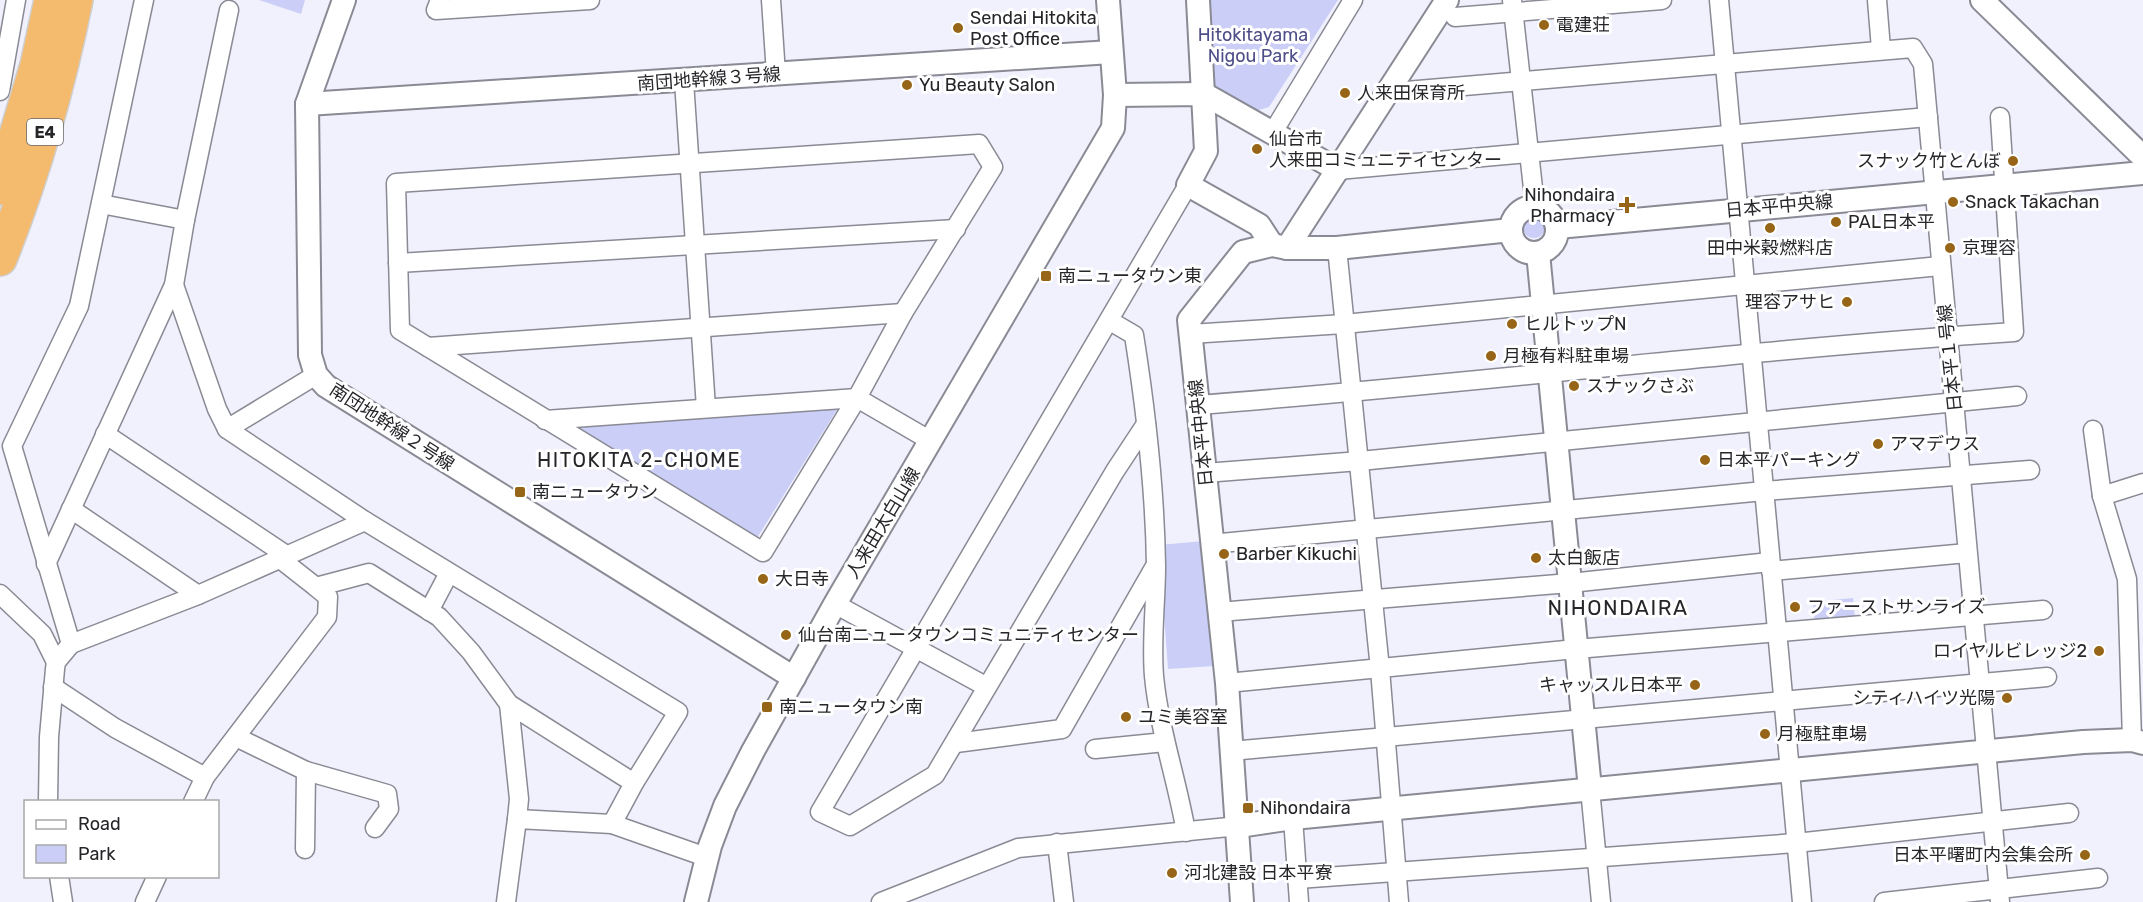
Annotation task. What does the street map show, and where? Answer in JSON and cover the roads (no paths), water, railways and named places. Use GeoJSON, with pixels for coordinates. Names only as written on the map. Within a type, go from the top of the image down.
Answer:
{"type":"FeatureCollection","features":[{"type":"Feature","properties":{"kind":"highway","name":"E4"},"geometry":{"type":"LineString","coordinates":[[0,188],[37,65],[51,0]]}},
{"type":"Feature","properties":{"kind":"highway","name":"E4"},"geometry":{"type":"LineString","coordinates":[[0,259],[43,141],[63,66],[76,0]]}},
{"type":"Feature","properties":{"kind":"street"},"geometry":{"type":"LineString","coordinates":[[0,91],[16,0]]}},
{"type":"Feature","properties":{"kind":"street"},"geometry":{"type":"LineString","coordinates":[[71,644],[12,446],[79,306],[144,0]]}},
{"type":"Feature","properties":{"kind":"street","name":"南団地幹線２号線"},"geometry":{"type":"LineString","coordinates":[[344,0],[307,104],[310,355],[316,375],[326,386],[794,678]]}},
{"type":"Feature","properties":{"kind":"street"},"geometry":{"type":"LineString","coordinates":[[440,0],[436,10],[590,0]]}},
{"type":"Feature","properties":{"kind":"street"},"geometry":{"type":"LineString","coordinates":[[771,0],[776,74]]}},
{"type":"Feature","properties":{"kind":"street","name":"人来田太白山線"},"geometry":{"type":"LineString","coordinates":[[696,902],[706,857],[725,807],[794,678],[1113,128],[1115,95],[1108,0]]}},
{"type":"Feature","properties":{"kind":"street"},"geometry":{"type":"LineString","coordinates":[[1146,424],[1115,471],[935,775],[850,826],[820,812],[1110,321],[1206,150],[1198,0]]}},
{"type":"Feature","properties":{"kind":"street"},"geometry":{"type":"LineString","coordinates":[[1273,132],[1353,0]]}},
{"type":"Feature","properties":{"kind":"street"},"geometry":{"type":"LineString","coordinates":[[1188,184],[1258,225],[1280,246],[1338,170],[1451,9],[1662,0]]}},
{"type":"Feature","properties":{"kind":"street"},"geometry":{"type":"LineString","coordinates":[[1719,0],[1802,902]]}},
{"type":"Feature","properties":{"kind":"street"},"geometry":{"type":"LineString","coordinates":[[1406,91],[1881,49],[1877,0]]}},
{"type":"Feature","properties":{"kind":"street"},"geometry":{"type":"LineString","coordinates":[[1982,0],[2143,157]]}},
{"type":"Feature","properties":{"kind":"street"},"geometry":{"type":"LineString","coordinates":[[1513,7],[1535,206]]}},
{"type":"Feature","properties":{"kind":"street"},"geometry":{"type":"LineString","coordinates":[[46,564],[174,285],[185,220],[229,10]]}},
{"type":"Feature","properties":{"kind":"street","name":"日本平１号線"},"geometry":{"type":"LineString","coordinates":[[1881,49],[1913,48],[1923,64],[1933,193],[1975,616],[1978,683],[2000,896]]}},
{"type":"Feature","properties":{"kind":"street","name":"南団地幹線３号線"},"geometry":{"type":"LineString","coordinates":[[307,104],[1111,52]]}},
{"type":"Feature","properties":{"kind":"street"},"geometry":{"type":"LineString","coordinates":[[684,81],[706,408]]}},
{"type":"Feature","properties":{"kind":"street"},"geometry":{"type":"LineString","coordinates":[[1115,95],[1204,94],[1338,170],[1928,117]]}},
{"type":"Feature","properties":{"kind":"street"},"geometry":{"type":"LineString","coordinates":[[1198,405],[1352,393],[1752,352],[2014,332],[2000,117]]}},
{"type":"Feature","properties":{"kind":"street"},"geometry":{"type":"LineString","coordinates":[[979,144],[993,167],[903,313],[857,398],[763,552],[400,330],[396,183],[689,164],[979,144]]}},
{"type":"Feature","properties":{"kind":"street","name":"日本平中央線"},"geometry":{"type":"LineString","coordinates":[[1558,227],[2143,173]]}},
{"type":"Feature","properties":{"kind":"street"},"geometry":{"type":"LineString","coordinates":[[101,204],[185,220]]}},
{"type":"Feature","properties":{"kind":"street"},"geometry":{"type":"LineString","coordinates":[[1535,206],[1548,210],[1558,227],[1555,241],[1538,253],[1523,250],[1512,238],[1511,230],[1516,216],[1527,207],[1535,206]]}},
{"type":"Feature","properties":{"kind":"street"},"geometry":{"type":"LineString","coordinates":[[398,263],[956,229]]}},
{"type":"Feature","properties":{"kind":"street","name":"日本平中央線"},"geometry":{"type":"LineString","coordinates":[[1242,902],[1239,826],[1227,683],[1189,320],[1243,252],[1280,246],[1336,248],[1511,230]]}},
{"type":"Feature","properties":{"kind":"street"},"geometry":{"type":"LineString","coordinates":[[1336,248],[1360,461],[1399,902]]}},
{"type":"Feature","properties":{"kind":"street"},"geometry":{"type":"LineString","coordinates":[[1538,253],[1601,902]]}},
{"type":"Feature","properties":{"kind":"street"},"geometry":{"type":"LineString","coordinates":[[1190,334],[1344,324],[1940,266]]}},
{"type":"Feature","properties":{"kind":"street"},"geometry":{"type":"LineString","coordinates":[[174,285],[216,409],[227,429],[365,521],[678,712],[634,783],[612,824]]}},
{"type":"Feature","properties":{"kind":"street"},"geometry":{"type":"LineString","coordinates":[[428,347],[903,313]]}},
{"type":"Feature","properties":{"kind":"street"},"geometry":{"type":"LineString","coordinates":[[1110,321],[1134,335],[1146,424],[1156,565],[1154,675],[1165,742],[1186,832]]}},
{"type":"Feature","properties":{"kind":"street"},"geometry":{"type":"LineString","coordinates":[[227,429],[316,375]]}},
{"type":"Feature","properties":{"kind":"street"},"geometry":{"type":"LineString","coordinates":[[1205,473],[1360,461],[2017,396]]}},
{"type":"Feature","properties":{"kind":"street"},"geometry":{"type":"LineString","coordinates":[[545,420],[857,398],[931,441]]}},
{"type":"Feature","properties":{"kind":"street"},"geometry":{"type":"LineString","coordinates":[[881,902],[1018,848],[1057,843],[1186,832],[1293,818],[1791,770],[1986,752],[2138,742],[2136,681],[2127,579],[2102,496],[2093,430]]}},
{"type":"Feature","properties":{"kind":"street"},"geometry":{"type":"LineString","coordinates":[[105,434],[283,557],[328,597],[327,617],[205,777],[194,800]]}},
{"type":"Feature","properties":{"kind":"street"},"geometry":{"type":"LineString","coordinates":[[1212,544],[1764,491],[2030,470]]}},
{"type":"Feature","properties":{"kind":"street"},"geometry":{"type":"LineString","coordinates":[[2102,496],[2143,483]]}},
{"type":"Feature","properties":{"kind":"street"},"geometry":{"type":"LineString","coordinates":[[71,509],[198,595]]}},
{"type":"Feature","properties":{"kind":"street"},"geometry":{"type":"LineString","coordinates":[[48,800],[56,662],[71,644],[198,595],[365,521]]}},
{"type":"Feature","properties":{"kind":"street"},"geometry":{"type":"LineString","coordinates":[[1219,612],[1770,566],[1967,553]]}},
{"type":"Feature","properties":{"kind":"street"},"geometry":{"type":"LineString","coordinates":[[956,743],[1062,729],[1156,565]]}},
{"type":"Feature","properties":{"kind":"street"},"geometry":{"type":"LineString","coordinates":[[316,587],[369,573],[439,617],[471,652],[509,704],[634,783]]}},
{"type":"Feature","properties":{"kind":"street"},"geometry":{"type":"LineString","coordinates":[[429,611],[449,573]]}},
{"type":"Feature","properties":{"kind":"street"},"geometry":{"type":"LineString","coordinates":[[0,594],[42,634],[56,662]]}},
{"type":"Feature","properties":{"kind":"street"},"geometry":{"type":"LineString","coordinates":[[835,604],[987,687]]}},
{"type":"Feature","properties":{"kind":"street"},"geometry":{"type":"LineString","coordinates":[[1227,683],[1576,649],[1777,634],[2043,609]]}},
{"type":"Feature","properties":{"kind":"street"},"geometry":{"type":"LineString","coordinates":[[1231,751],[2047,677]]}},
{"type":"Feature","properties":{"kind":"street"},"geometry":{"type":"LineString","coordinates":[[53,687],[115,728],[205,777]]}},
{"type":"Feature","properties":{"kind":"street"},"geometry":{"type":"LineString","coordinates":[[506,902],[519,799],[509,704]]}},
{"type":"Feature","properties":{"kind":"street"},"geometry":{"type":"LineString","coordinates":[[236,737],[306,771],[387,794],[389,809],[375,828]]}},
{"type":"Feature","properties":{"kind":"street"},"geometry":{"type":"LineString","coordinates":[[1095,749],[1165,742]]}},
{"type":"Feature","properties":{"kind":"street"},"geometry":{"type":"LineString","coordinates":[[305,849],[306,771]]}},
{"type":"Feature","properties":{"kind":"street"},"geometry":{"type":"LineString","coordinates":[[1298,879],[1796,843],[2069,813]]}},
{"type":"Feature","properties":{"kind":"street"},"geometry":{"type":"LineString","coordinates":[[1293,818],[1299,902]]}},
{"type":"Feature","properties":{"kind":"street"},"geometry":{"type":"LineString","coordinates":[[517,819],[612,824],[706,857]]}},
{"type":"Feature","properties":{"kind":"street"},"geometry":{"type":"LineString","coordinates":[[1057,843],[1064,902]]}},
{"type":"Feature","properties":{"kind":"street"},"geometry":{"type":"LineString","coordinates":[[59,878],[63,902]]}},
{"type":"Feature","properties":{"kind":"street"},"geometry":{"type":"LineString","coordinates":[[145,902],[156,878]]}},
{"type":"Feature","properties":{"kind":"street"},"geometry":{"type":"LineString","coordinates":[[1884,902],[2000,896],[2098,878]]}},
{"type":"Feature","properties":{"kind":"place","name":"電建荘"},"geometry":{"type":"Point","coordinates":[1544,25]}},
{"type":"Feature","properties":{"kind":"place","name":"Sendai Hitokita Post Office"},"geometry":{"type":"Point","coordinates":[958,28]}},
{"type":"Feature","properties":{"kind":"place","name":"Yu Beauty Salon"},"geometry":{"type":"Point","coordinates":[907,85]}},
{"type":"Feature","properties":{"kind":"place","name":"人来田保育所"},"geometry":{"type":"Point","coordinates":[1345,93]}},
{"type":"Feature","properties":{"kind":"place","name":"仙台市 人来田コミュニティセンター"},"geometry":{"type":"Point","coordinates":[1257,149]}},
{"type":"Feature","properties":{"kind":"place","name":"スナック竹とんぼ"},"geometry":{"type":"Point","coordinates":[2013,161]}},
{"type":"Feature","properties":{"kind":"place","name":"Snack Takachan"},"geometry":{"type":"Point","coordinates":[1953,202]}},
{"type":"Feature","properties":{"kind":"place","name":"Nihondaira Pharmacy"},"geometry":{"type":"Point","coordinates":[1627,205]}},
{"type":"Feature","properties":{"kind":"place","name":"PAL日本平"},"geometry":{"type":"Point","coordinates":[1836,222]}},
{"type":"Feature","properties":{"kind":"place","name":"田中米穀燃料店"},"geometry":{"type":"Point","coordinates":[1770,228]}},
{"type":"Feature","properties":{"kind":"place","name":"京理容"},"geometry":{"type":"Point","coordinates":[1950,248]}},
{"type":"Feature","properties":{"kind":"place","name":"南ニュータウン東"},"geometry":{"type":"Point","coordinates":[1046,276]}},
{"type":"Feature","properties":{"kind":"place","name":"理容アサヒ"},"geometry":{"type":"Point","coordinates":[1847,302]}},
{"type":"Feature","properties":{"kind":"place","name":"ヒルトップN"},"geometry":{"type":"Point","coordinates":[1512,324]}},
{"type":"Feature","properties":{"kind":"place","name":"月極有料駐車場"},"geometry":{"type":"Point","coordinates":[1491,356]}},
{"type":"Feature","properties":{"kind":"place","name":"スナックさぶ"},"geometry":{"type":"Point","coordinates":[1574,386]}},
{"type":"Feature","properties":{"kind":"place","name":"アマデウス"},"geometry":{"type":"Point","coordinates":[1878,444]}},
{"type":"Feature","properties":{"kind":"place","name":"日本平パーキング"},"geometry":{"type":"Point","coordinates":[1705,460]}},
{"type":"Feature","properties":{"kind":"place","name":"南ニュータウン"},"geometry":{"type":"Point","coordinates":[520,492]}},
{"type":"Feature","properties":{"kind":"place","name":"Barber Kikuchi"},"geometry":{"type":"Point","coordinates":[1224,554]}},
{"type":"Feature","properties":{"kind":"place","name":"太白飯店"},"geometry":{"type":"Point","coordinates":[1536,558]}},
{"type":"Feature","properties":{"kind":"place","name":"大日寺"},"geometry":{"type":"Point","coordinates":[763,579]}},
{"type":"Feature","properties":{"kind":"place","name":"ファーストサンライズ"},"geometry":{"type":"Point","coordinates":[1795,607]}},
{"type":"Feature","properties":{"kind":"place","name":"仙台南ニュータウンコミュニティセンター"},"geometry":{"type":"Point","coordinates":[786,635]}},
{"type":"Feature","properties":{"kind":"place","name":"ロイヤルビレッジ2"},"geometry":{"type":"Point","coordinates":[2099,651]}},
{"type":"Feature","properties":{"kind":"place","name":"キャッスル日本平"},"geometry":{"type":"Point","coordinates":[1695,685]}},
{"type":"Feature","properties":{"kind":"place","name":"シティハイツ光陽"},"geometry":{"type":"Point","coordinates":[2007,698]}},
{"type":"Feature","properties":{"kind":"place","name":"南ニュータウン南"},"geometry":{"type":"Point","coordinates":[767,707]}},
{"type":"Feature","properties":{"kind":"place","name":"ユミ美容室"},"geometry":{"type":"Point","coordinates":[1126,717]}},
{"type":"Feature","properties":{"kind":"place","name":"月極駐車場"},"geometry":{"type":"Point","coordinates":[1765,734]}},
{"type":"Feature","properties":{"kind":"place","name":"Nihondaira"},"geometry":{"type":"Point","coordinates":[1248,808]}},
{"type":"Feature","properties":{"kind":"place","name":"日本平曙町内会集会所"},"geometry":{"type":"Point","coordinates":[2085,855]}},
{"type":"Feature","properties":{"kind":"place","name":"河北建設 日本平寮"},"geometry":{"type":"Point","coordinates":[1172,873]}},
{"type":"Feature","properties":{"kind":"district","name":"HITOKITA 2-CHOME"},"geometry":{"type":"Point","coordinates":[639,460]}},
{"type":"Feature","properties":{"kind":"district","name":"NIHONDAIRA"},"geometry":{"type":"Point","coordinates":[1618,608]}},
{"type":"Feature","properties":{"kind":"park label","name":"Hitokitayama Nigou Park"},"geometry":{"type":"Point","coordinates":[1253,45]}}]}
